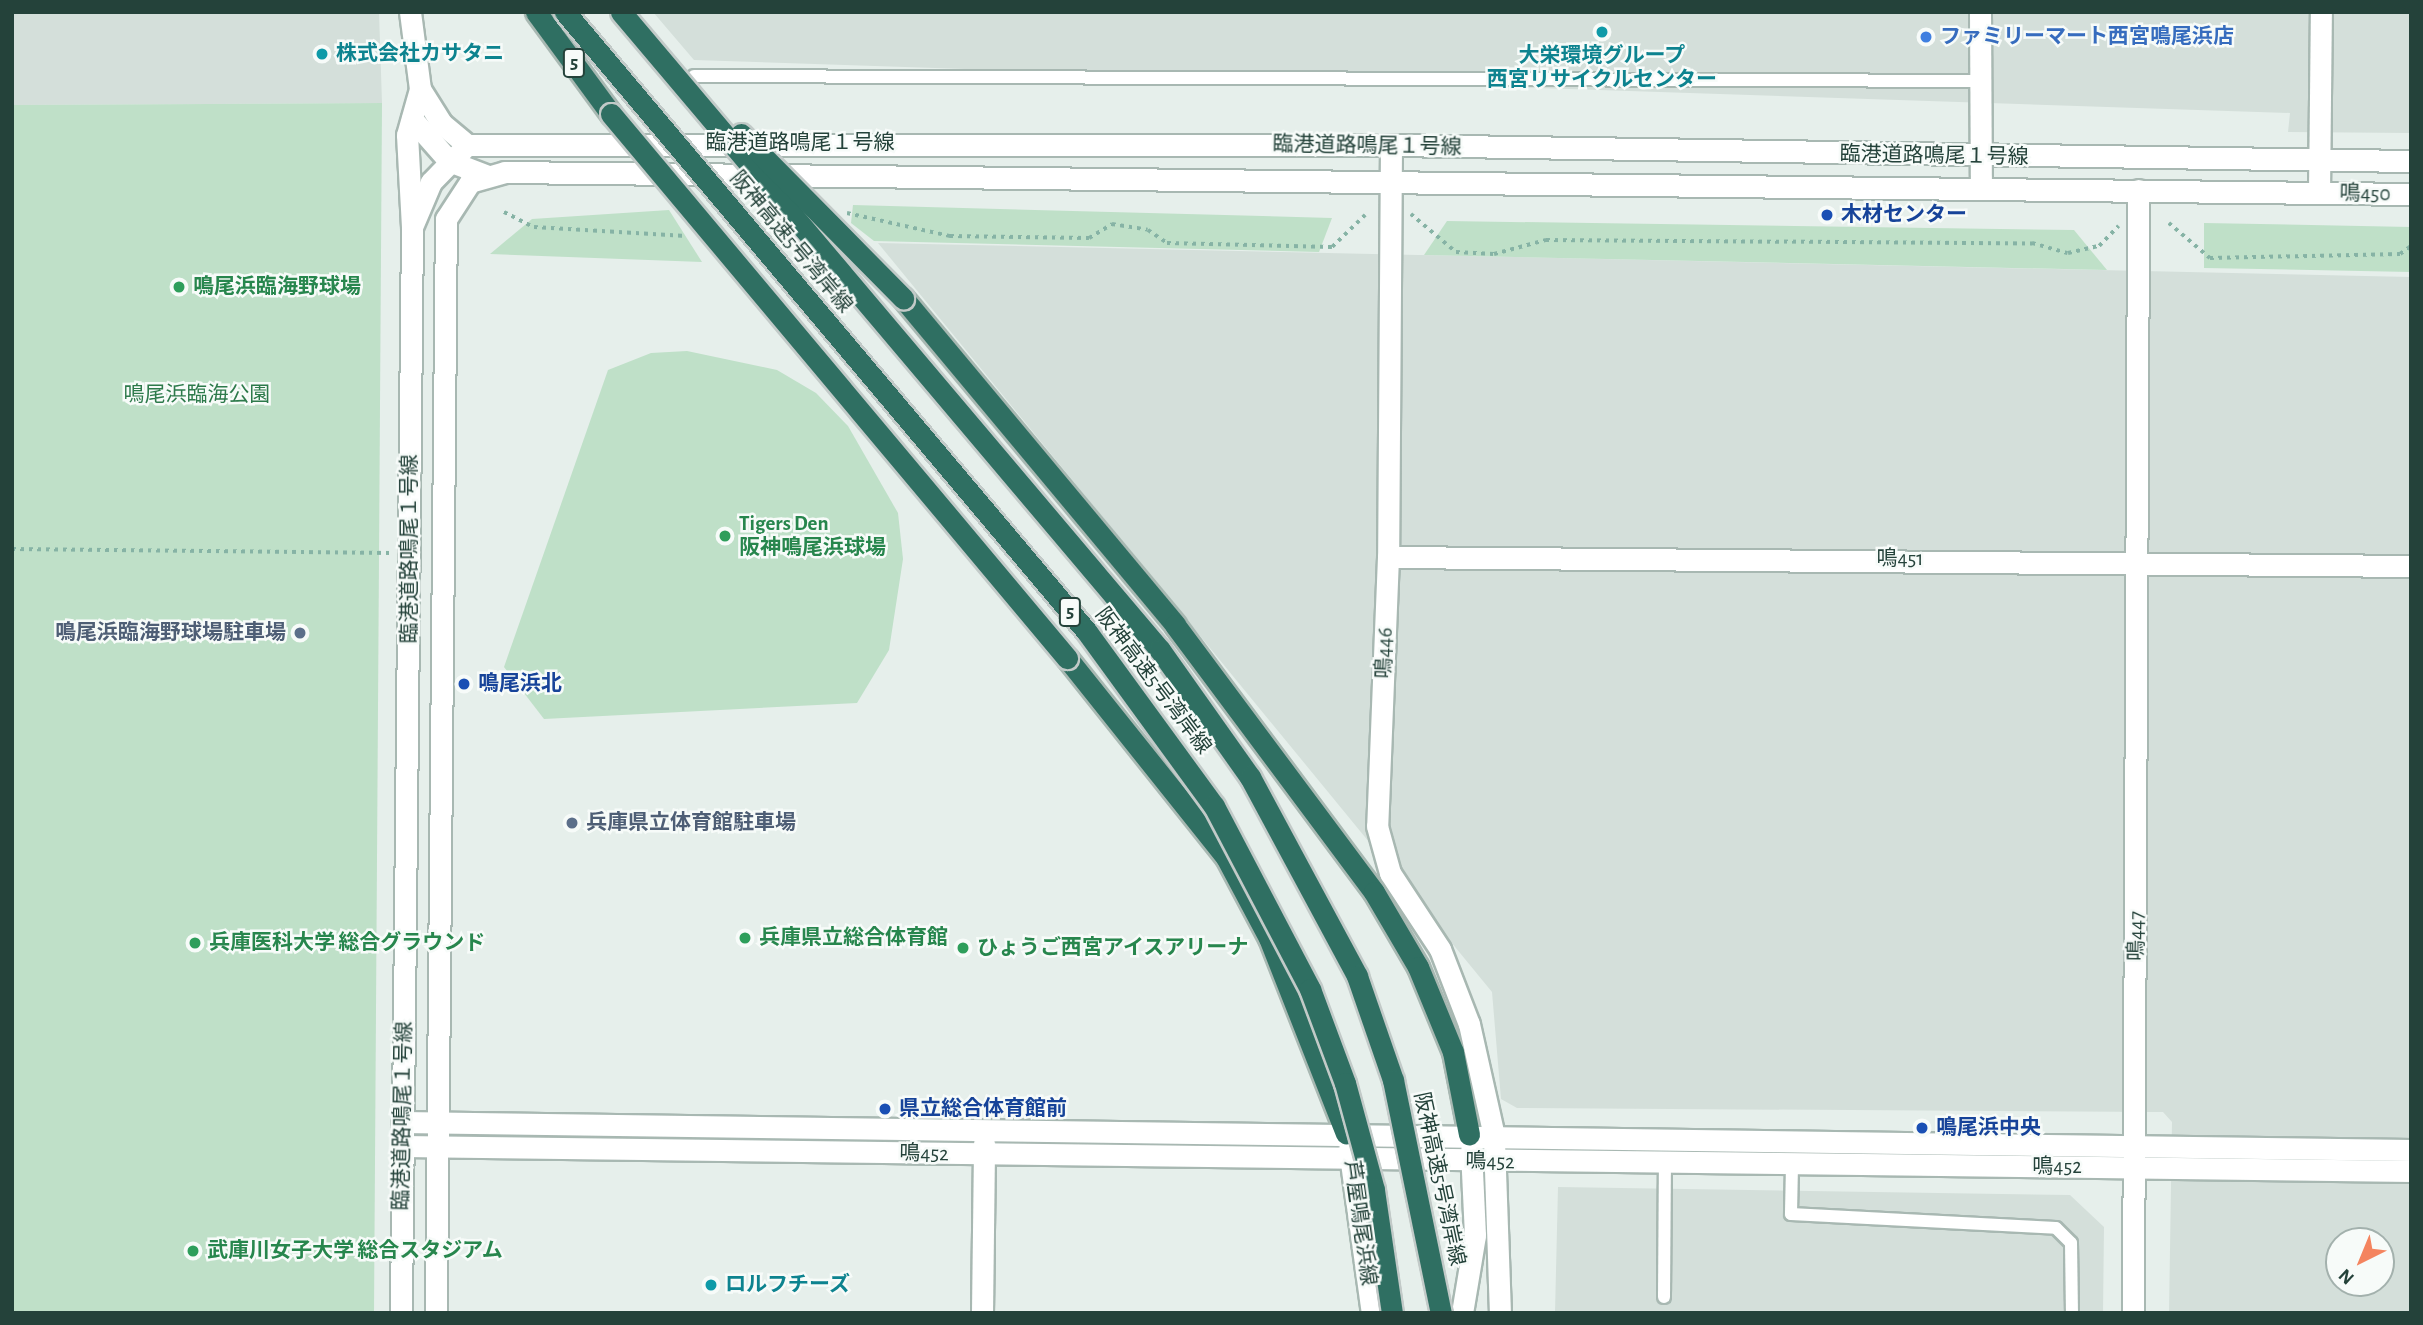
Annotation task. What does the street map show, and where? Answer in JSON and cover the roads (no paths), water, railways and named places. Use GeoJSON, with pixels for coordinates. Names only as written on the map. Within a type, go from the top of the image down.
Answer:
{"type":"FeatureCollection","features":[{"type":"Feature","properties":{"kind":"highway","name":"5"},"geometry":{"type":"LineString","coordinates":[[536,12],[611,114],[1067,658],[1226,858],[1269,938],[1346,1133]]}},
{"type":"Feature","properties":{"kind":"highway","name":"阪神高速5号湾岸線"},"geometry":{"type":"LineString","coordinates":[[565,12],[1087,632],[1214,806],[1310,989],[1345,1083],[1374,1190],[1392,1313]]}},
{"type":"Feature","properties":{"kind":"highway","name":"5"},"geometry":{"type":"LineString","coordinates":[[625,17],[904,298],[1175,625],[1374,892],[1418,967],[1453,1052],[1469,1134]]}},
{"type":"Feature","properties":{"kind":"highway","name":"阪神高速5号湾岸線"},"geometry":{"type":"LineString","coordinates":[[625,17],[1160,650],[1250,777],[1357,976],[1393,1080],[1441,1313]]}},
{"type":"Feature","properties":{"kind":"street"},"geometry":{"type":"LineString","coordinates":[[410,12],[420,89],[412,118],[405,181],[412,227]]}},
{"type":"Feature","properties":{"kind":"street"},"geometry":{"type":"LineString","coordinates":[[1980,12],[1981,189]]}},
{"type":"Feature","properties":{"kind":"street"},"geometry":{"type":"LineString","coordinates":[[2319,194],[2321,12]]}},
{"type":"Feature","properties":{"kind":"street"},"geometry":{"type":"LineString","coordinates":[[420,89],[441,123],[467,145]]}},
{"type":"Feature","properties":{"kind":"street"},"geometry":{"type":"LineString","coordinates":[[412,118],[449,161],[485,175]]}},
{"type":"Feature","properties":{"kind":"street","name":"臨港道路鳴尾１号線"},"geometry":{"type":"LineString","coordinates":[[401,1313],[412,227],[431,182],[467,145],[1391,145],[2320,161]]}},
{"type":"Feature","properties":{"kind":"street","name":"鳴446"},"geometry":{"type":"LineString","coordinates":[[1391,145],[1388,557],[1377,826],[1390,873],[1440,949],[1469,1024],[1494,1136],[1500,1313]]}},
{"type":"Feature","properties":{"kind":"street","name":"鳴450"},"geometry":{"type":"LineString","coordinates":[[2320,161],[2411,161]]}},
{"type":"Feature","properties":{"kind":"street","name":"臨港道路鳴尾１号線"},"geometry":{"type":"LineString","coordinates":[[436,1313],[446,219],[455,197],[485,175],[1390,181],[2319,194]]}},
{"type":"Feature","properties":{"kind":"street","name":"鳴447"},"geometry":{"type":"LineString","coordinates":[[2133,1313],[2141,559],[2138,190]]}},
{"type":"Feature","properties":{"kind":"street","name":"鳴450"},"geometry":{"type":"LineString","coordinates":[[2319,194],[2411,194]]}},
{"type":"Feature","properties":{"kind":"street","name":"鳴451"},"geometry":{"type":"LineString","coordinates":[[1388,557],[2141,559],[2411,566]]}},
{"type":"Feature","properties":{"kind":"street","name":"鳴452"},"geometry":{"type":"LineString","coordinates":[[402,1122],[1469,1134],[2134,1157],[2411,1171]]}},
{"type":"Feature","properties":{"kind":"street"},"geometry":{"type":"LineString","coordinates":[[982,1313],[984,1130]]}},
{"type":"Feature","properties":{"kind":"street","name":"芦屋鳴尾浜線"},"geometry":{"type":"LineString","coordinates":[[1346,1133],[1372,1313]]}},
{"type":"Feature","properties":{"kind":"street"},"geometry":{"type":"LineString","coordinates":[[1462,1313],[1475,1235],[1469,1134]]}},
{"type":"Feature","properties":{"kind":"street","name":"鳴452"},"geometry":{"type":"LineString","coordinates":[[402,1146],[1352,1161],[1792,1164],[2411,1150]]}},
{"type":"Feature","properties":{"kind":"lane"},"geometry":{"type":"LineString","coordinates":[[694,76],[1980,82]]}},
{"type":"Feature","properties":{"kind":"lane"},"geometry":{"type":"LineString","coordinates":[[1664,1297],[1665,1163]]}},
{"type":"Feature","properties":{"kind":"lane"},"geometry":{"type":"LineString","coordinates":[[1792,1164],[1791,1214],[2056,1228],[2071,1243],[2072,1313]]}},
{"type":"Feature","properties":{"kind":"place","name":"大栄環境グループ 西宮リサイクルセンター"},"geometry":{"type":"Point","coordinates":[1602,32]}},
{"type":"Feature","properties":{"kind":"place","name":"ファミリーマート西宮鳴尾浜店"},"geometry":{"type":"Point","coordinates":[1926,37]}},
{"type":"Feature","properties":{"kind":"place","name":"株式会社カサタニ"},"geometry":{"type":"Point","coordinates":[322,54]}},
{"type":"Feature","properties":{"kind":"place","name":"木材センター"},"geometry":{"type":"Point","coordinates":[1827,215]}},
{"type":"Feature","properties":{"kind":"place","name":"鳴尾浜臨海野球場"},"geometry":{"type":"Point","coordinates":[179,287]}},
{"type":"Feature","properties":{"kind":"place","name":"Tigers Den 阪神鳴尾浜球場"},"geometry":{"type":"Point","coordinates":[725,536]}},
{"type":"Feature","properties":{"kind":"place","name":"鳴尾浜臨海野球場駐車場"},"geometry":{"type":"Point","coordinates":[300,633]}},
{"type":"Feature","properties":{"kind":"place","name":"鳴尾浜北"},"geometry":{"type":"Point","coordinates":[464,684]}},
{"type":"Feature","properties":{"kind":"place","name":"兵庫県立体育館駐車場"},"geometry":{"type":"Point","coordinates":[572,823]}},
{"type":"Feature","properties":{"kind":"place","name":"兵庫県立総合体育館"},"geometry":{"type":"Point","coordinates":[745,938]}},
{"type":"Feature","properties":{"kind":"place","name":"兵庫医科大学 総合グラウンド"},"geometry":{"type":"Point","coordinates":[195,943]}},
{"type":"Feature","properties":{"kind":"place","name":"ひょうご西宮アイスアリーナ"},"geometry":{"type":"Point","coordinates":[963,948]}},
{"type":"Feature","properties":{"kind":"place","name":"県立総合体育館前"},"geometry":{"type":"Point","coordinates":[885,1109]}},
{"type":"Feature","properties":{"kind":"place","name":"鳴尾浜中央"},"geometry":{"type":"Point","coordinates":[1922,1128]}},
{"type":"Feature","properties":{"kind":"place","name":"武庫川女子大学 総合スタジアム"},"geometry":{"type":"Point","coordinates":[193,1251]}},
{"type":"Feature","properties":{"kind":"place","name":"ロルフチーズ"},"geometry":{"type":"Point","coordinates":[711,1285]}},
{"type":"Feature","properties":{"kind":"park label","name":"鳴尾浜臨海公園"},"geometry":{"type":"Point","coordinates":[197,395]}}]}
